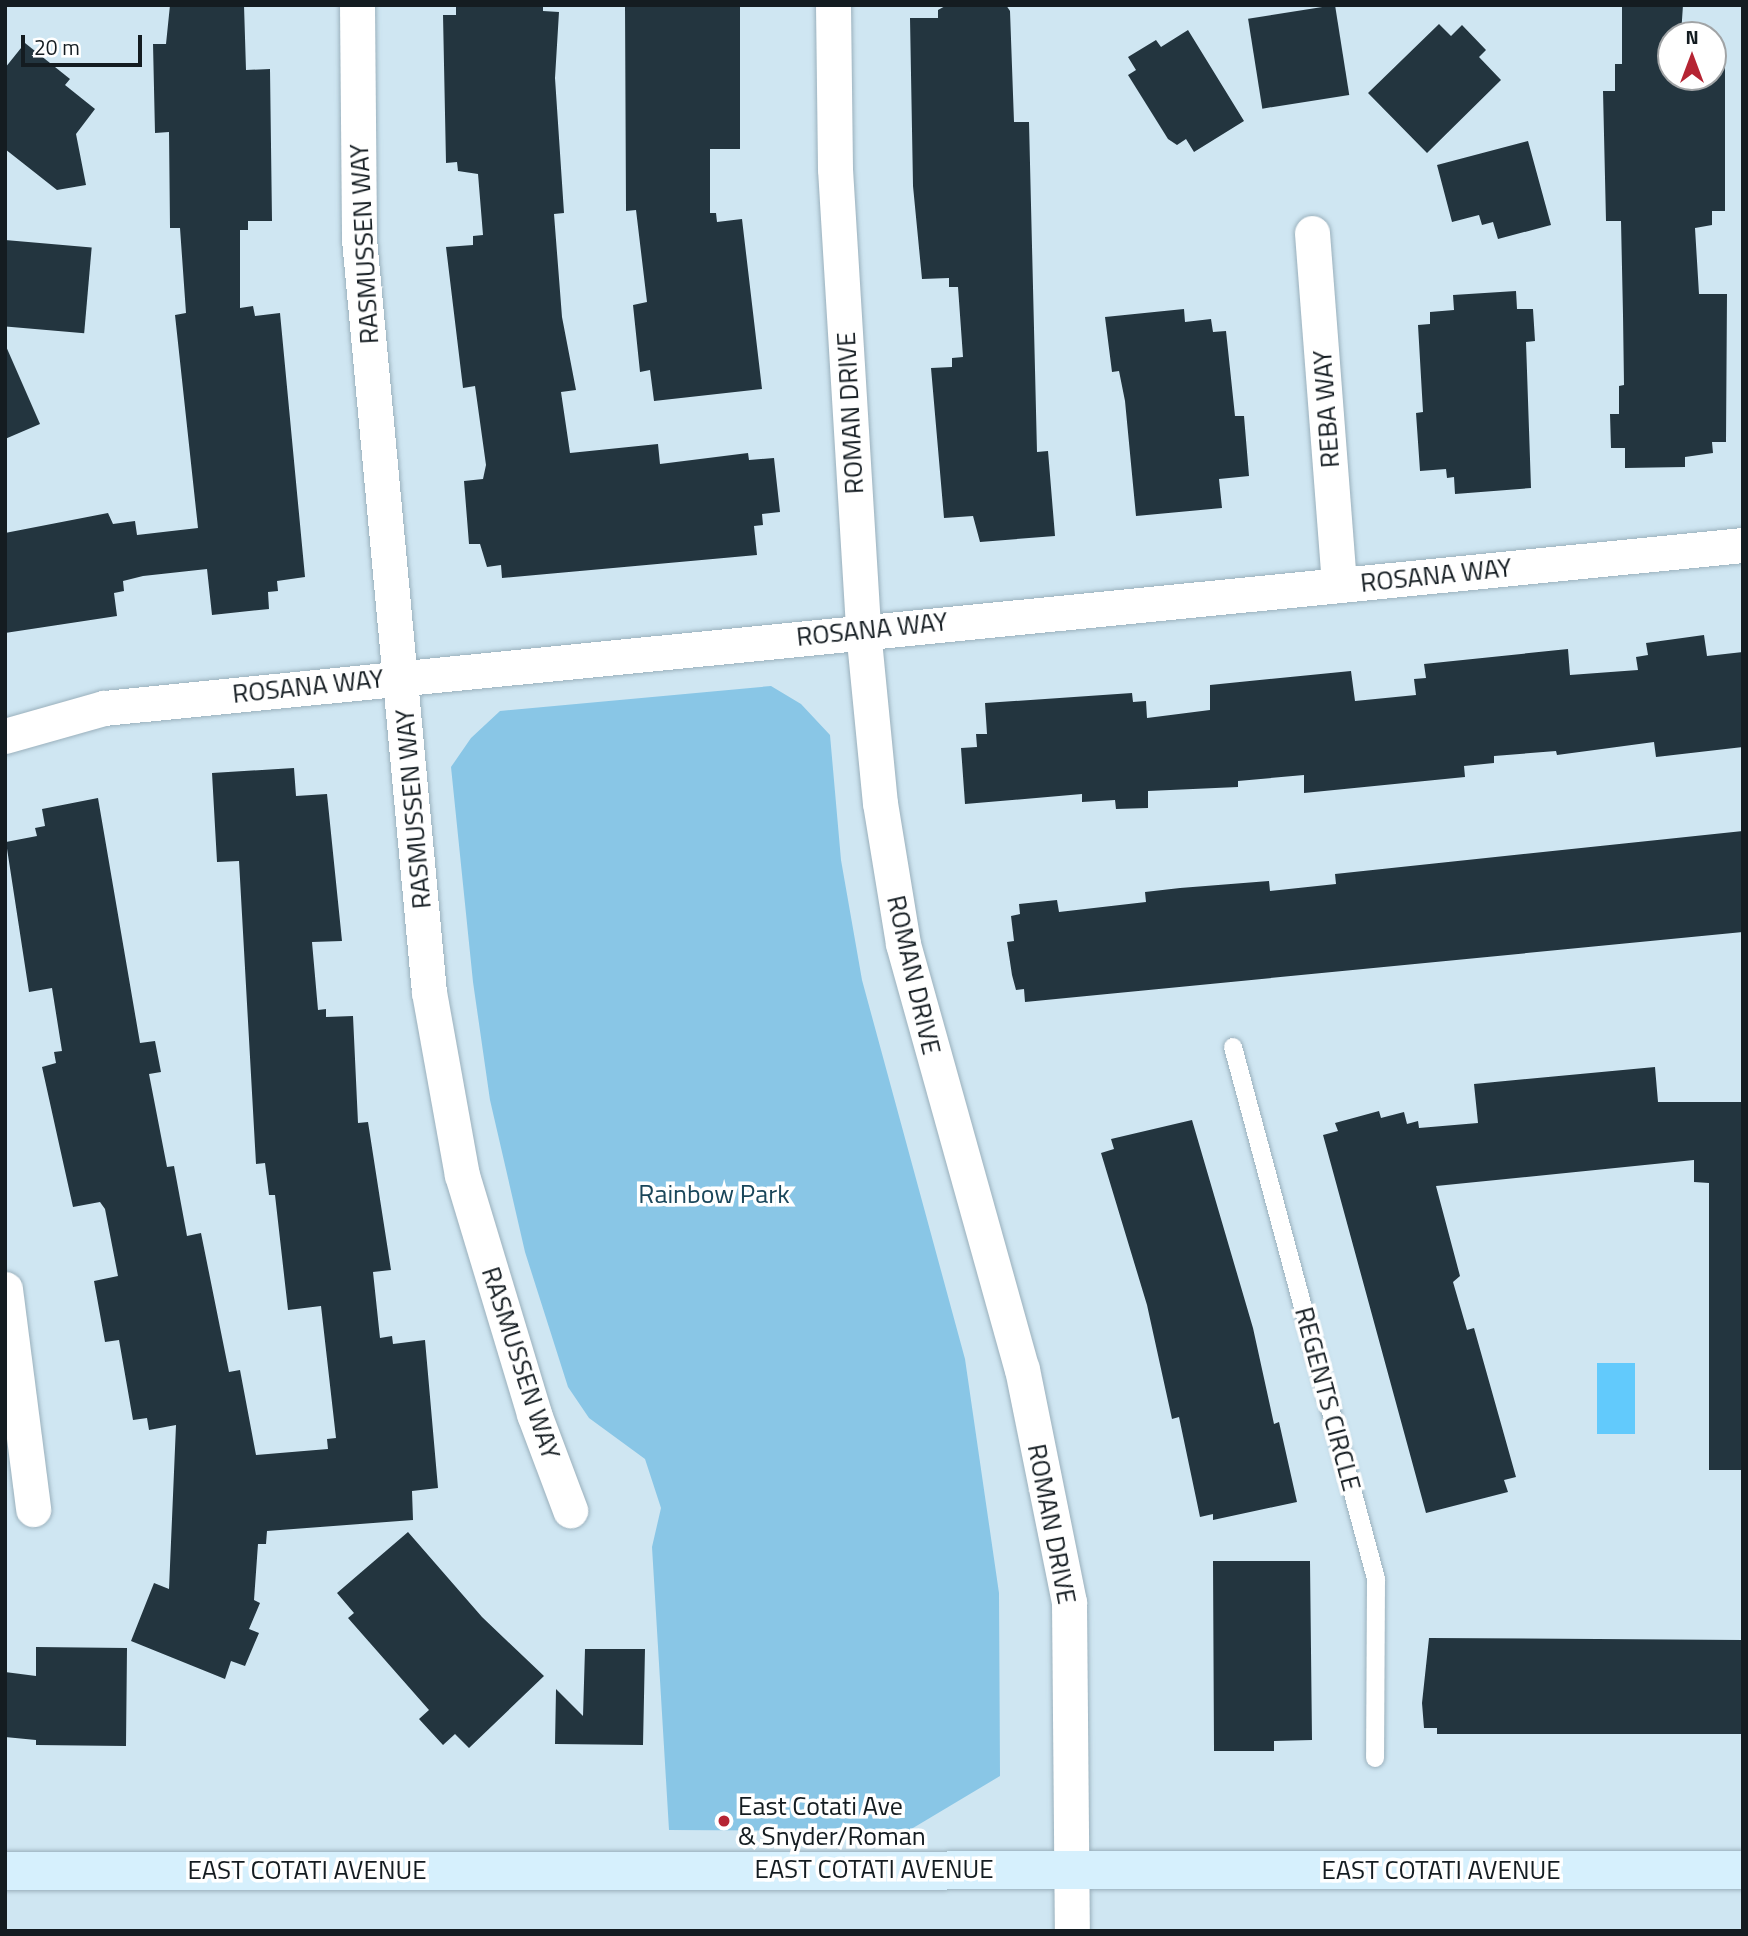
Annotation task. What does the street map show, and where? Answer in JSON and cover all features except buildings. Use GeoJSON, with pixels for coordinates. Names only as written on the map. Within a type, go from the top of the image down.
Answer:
{"type":"FeatureCollection","features":[{"type":"Feature","properties":{"kind":"main road","name":"EAST COTATI AVENUE"},"geometry":{"type":"LineString","coordinates":[[5,1871],[1743,1870]]}},
{"type":"Feature","properties":{"kind":"street","name":"RASMUSSEN WAY"},"geometry":{"type":"LineString","coordinates":[[357,5],[359,239],[429,992],[462,1175],[534,1414],[570,1510]]}},
{"type":"Feature","properties":{"kind":"street","name":"ROMAN DRIVE"},"geometry":{"type":"LineString","coordinates":[[833,5],[835,169],[863,630],[880,803],[903,944],[1022,1369],[1069,1602],[1072,1931]]}},
{"type":"Feature","properties":{"kind":"street","name":"REBA WAY"},"geometry":{"type":"LineString","coordinates":[[1312,233],[1339,585]]}},
{"type":"Feature","properties":{"kind":"street","name":"ROSANA WAY"},"geometry":{"type":"LineString","coordinates":[[5,736],[104,708],[863,630],[1743,545]]}},
{"type":"Feature","properties":{"kind":"street"},"geometry":{"type":"LineString","coordinates":[[5,1289],[33,1509]]}},
{"type":"Feature","properties":{"kind":"lane","name":"REGENTS CIRCLE"},"geometry":{"type":"LineString","coordinates":[[1233,1046],[1376,1579],[1375,1758]]}},
{"type":"Feature","properties":{"kind":"green space","name":"Rainbow Park"},"geometry":{"type":"Polygon","coordinates":[[[771,686],[801,704],[830,735],[841,860],[862,980],[965,1359],[999,1593],[1000,1776],[908,1831],[669,1830],[652,1547],[661,1508],[645,1459],[589,1418],[568,1387],[525,1252],[490,1100],[473,982],[451,767],[471,738],[500,711],[771,686]]]}},
{"type":"Feature","properties":{"kind":"shaded area"},"geometry":{"type":"Polygon","coordinates":[[[1597,1363],[1635,1363],[1635,1434],[1597,1434],[1597,1363]]]}},
{"type":"Feature","properties":{"kind":"place","name":"East Cotati Ave & Snyder/Roman"},"geometry":{"type":"Point","coordinates":[724,1821]}}]}
